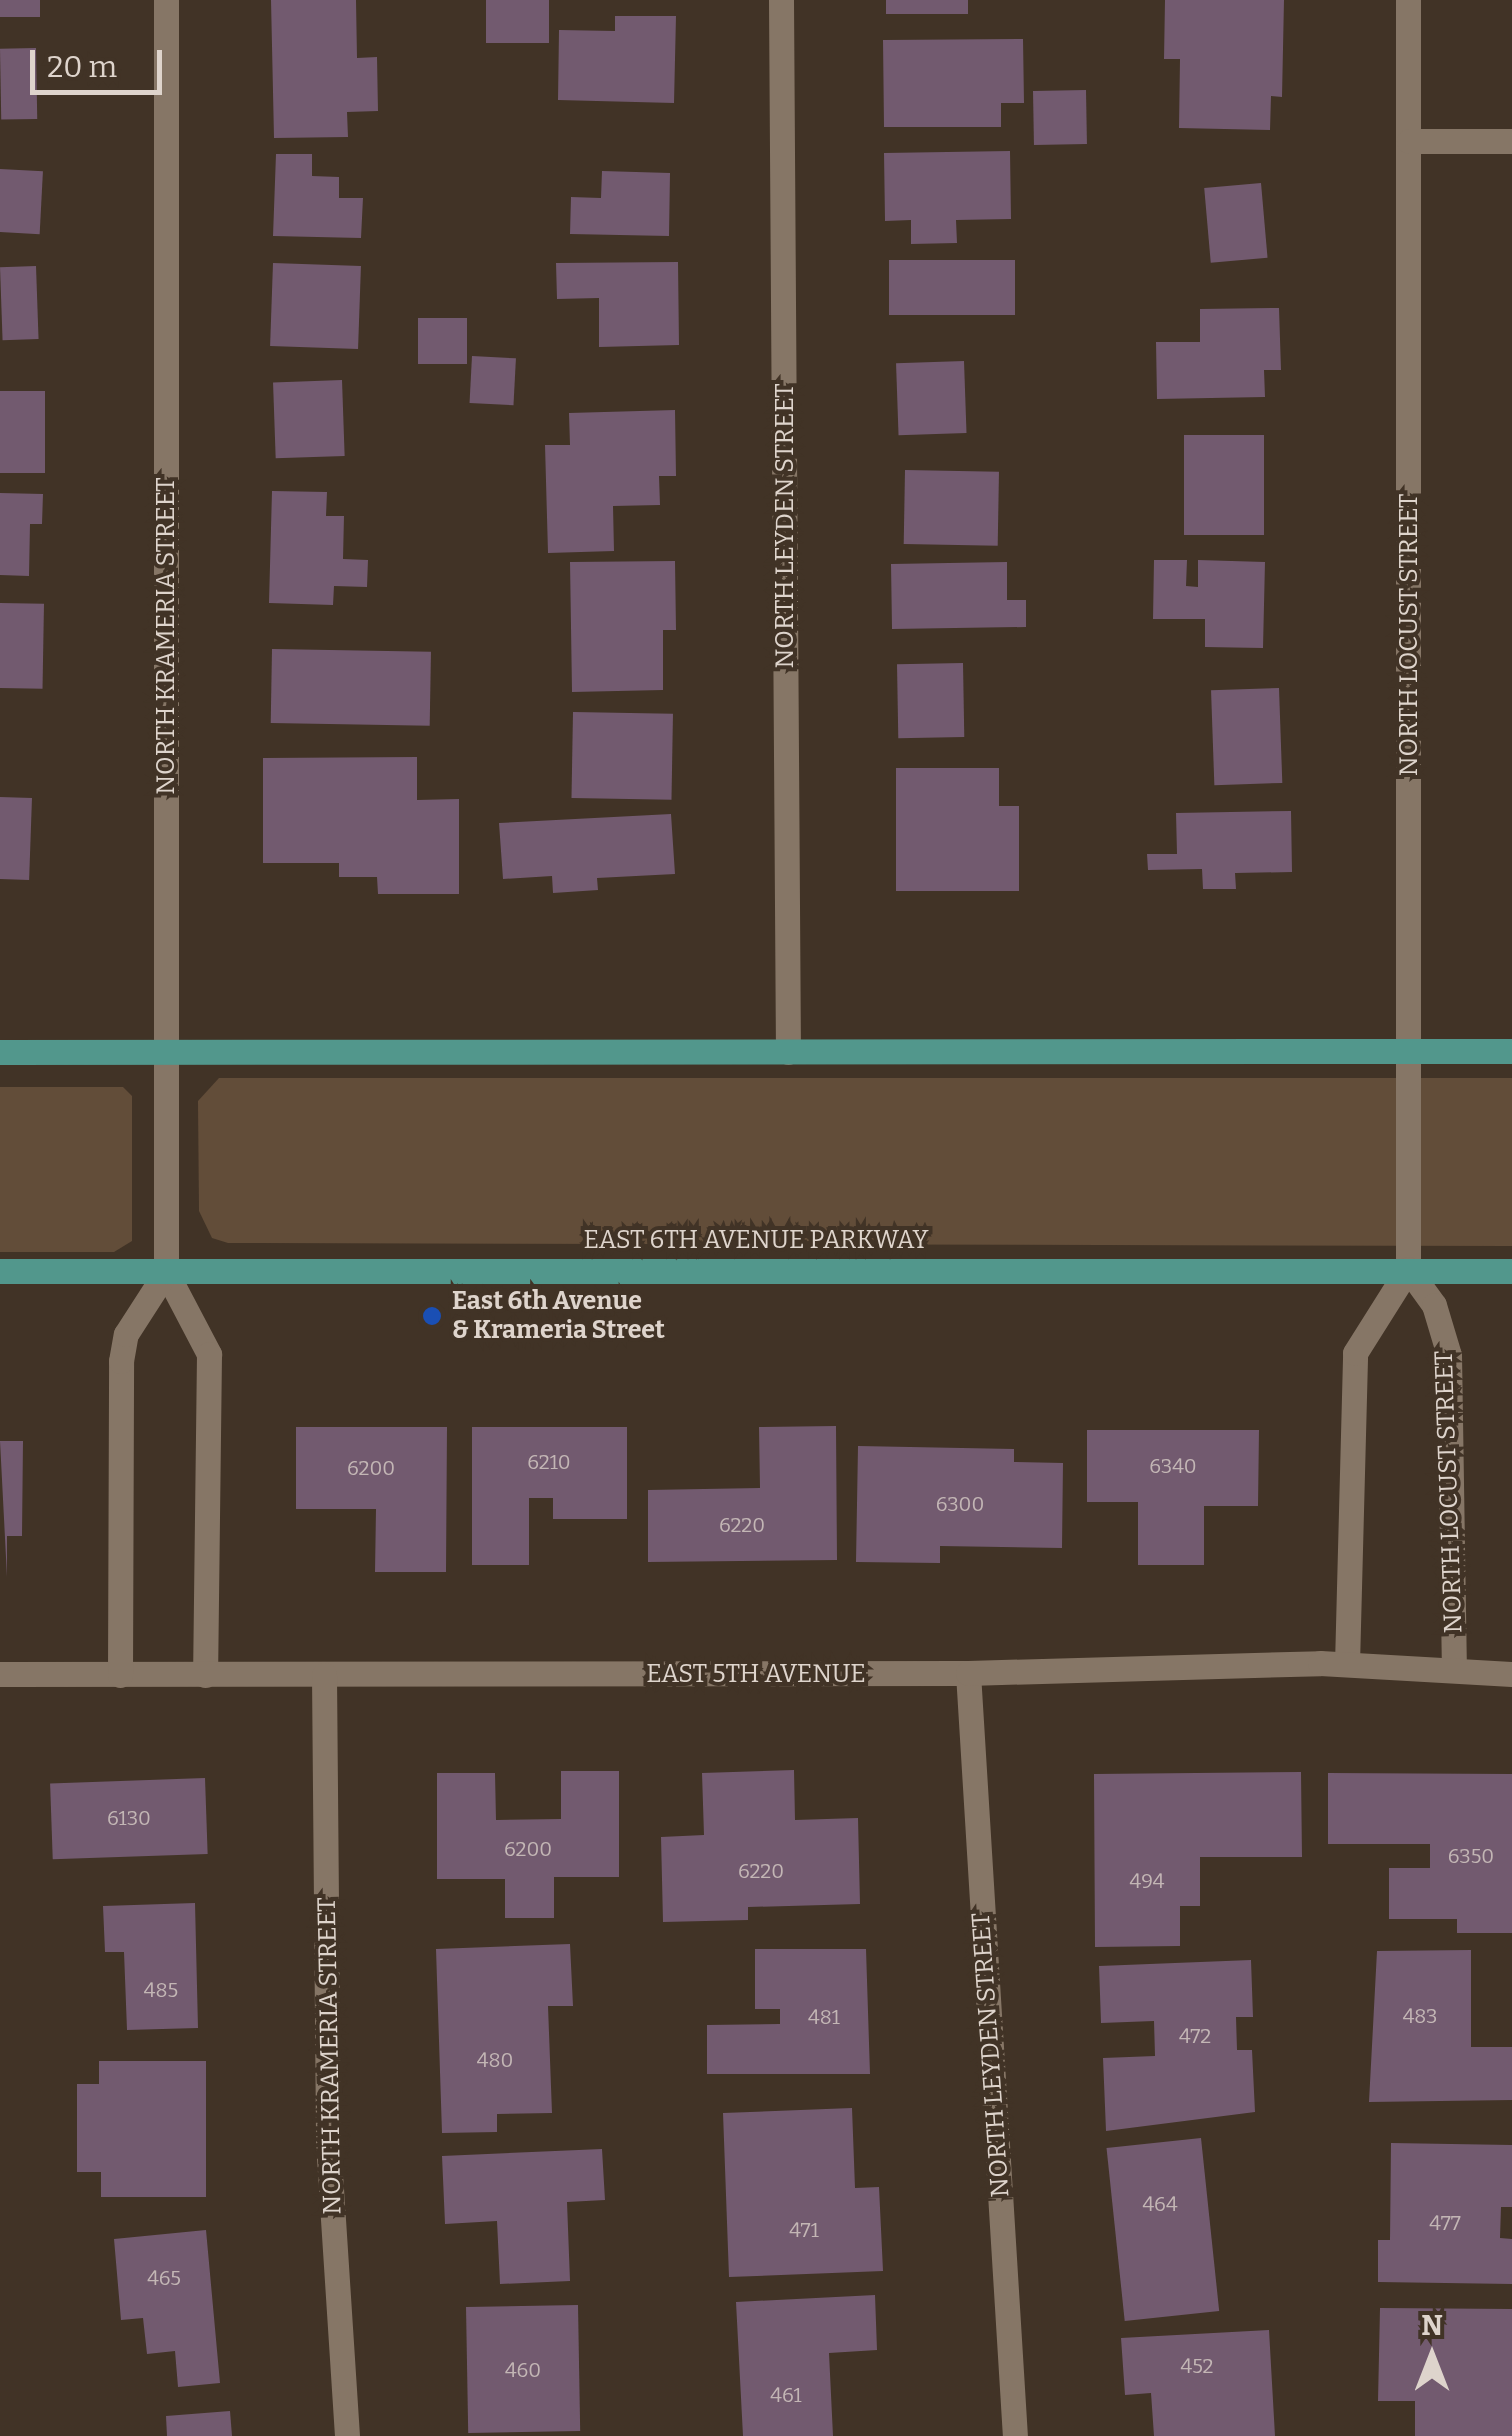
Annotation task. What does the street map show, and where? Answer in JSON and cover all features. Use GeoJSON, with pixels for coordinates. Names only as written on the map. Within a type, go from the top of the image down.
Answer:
{"type":"FeatureCollection","features":[{"type":"Feature","properties":{"kind":"main road"},"geometry":{"type":"LineString","coordinates":[[0,1052],[1512,1051]]}},
{"type":"Feature","properties":{"kind":"main road","name":"EAST 6TH AVENUE PARKWAY"},"geometry":{"type":"LineString","coordinates":[[0,1271],[1512,1270]]}},
{"type":"Feature","properties":{"kind":"street","name":"NORTH KRAMERIA STREET"},"geometry":{"type":"LineString","coordinates":[[166,0],[166,1272],[209,1354],[205,1675]]}},
{"type":"Feature","properties":{"kind":"street","name":"NORTH LEYDEN STREET"},"geometry":{"type":"LineString","coordinates":[[781,0],[788,1052]]}},
{"type":"Feature","properties":{"kind":"street","name":"NORTH LOCUST STREET"},"geometry":{"type":"LineString","coordinates":[[1408,0],[1408,1270],[1434,1305],[1449,1355],[1454,1666]]}},
{"type":"Feature","properties":{"kind":"street"},"geometry":{"type":"LineString","coordinates":[[1409,140],[1512,140]]}},
{"type":"Feature","properties":{"kind":"street"},"geometry":{"type":"LineString","coordinates":[[1346,1664],[1355,1353],[1408,1270]]}},
{"type":"Feature","properties":{"kind":"street"},"geometry":{"type":"LineString","coordinates":[[120,1674],[122,1361],[126,1334],[166,1272]]}},
{"type":"Feature","properties":{"kind":"street","name":"EAST 5TH AVENUE"},"geometry":{"type":"LineString","coordinates":[[0,1674],[968,1673],[1346,1664],[1454,1666],[1512,1674]]}},
{"type":"Feature","properties":{"kind":"street","name":"NORTH LEYDEN STREET"},"geometry":{"type":"LineString","coordinates":[[968,1673],[1015,2436]]}},
{"type":"Feature","properties":{"kind":"street","name":"NORTH KRAMERIA STREET"},"geometry":{"type":"LineString","coordinates":[[324,1675],[328,2142],[347,2436]]}},
{"type":"Feature","properties":{"kind":"shaded area"},"geometry":{"type":"Polygon","coordinates":[[[219,1078],[1512,1078],[1512,1246],[228,1243],[212,1238],[199,1211],[198,1101],[219,1078]]]}},
{"type":"Feature","properties":{"kind":"shaded area"},"geometry":{"type":"Polygon","coordinates":[[[0,1087],[123,1087],[132,1096],[132,1241],[114,1252],[0,1252],[0,1087]]]}},
{"type":"Feature","properties":{"kind":"building"},"geometry":{"type":"Polygon","coordinates":[[[0,0],[40,0],[40,17],[0,17],[0,0]]]}},
{"type":"Feature","properties":{"kind":"building"},"geometry":{"type":"Polygon","coordinates":[[[271,0],[356,0],[357,58],[377,57],[378,111],[347,112],[348,137],[274,138],[271,0]]]}},
{"type":"Feature","properties":{"kind":"building"},"geometry":{"type":"Polygon","coordinates":[[[486,0],[549,0],[549,43],[486,43],[486,0]]]}},
{"type":"Feature","properties":{"kind":"building"},"geometry":{"type":"Polygon","coordinates":[[[886,0],[968,0],[968,14],[886,14],[886,0]]]}},
{"type":"Feature","properties":{"kind":"building"},"geometry":{"type":"Polygon","coordinates":[[[1165,0],[1284,0],[1282,97],[1271,96],[1270,130],[1179,128],[1180,59],[1164,59],[1165,0]]]}},
{"type":"Feature","properties":{"kind":"building"},"geometry":{"type":"Polygon","coordinates":[[[615,16],[676,16],[674,103],[558,100],[559,30],[615,31],[615,16]]]}},
{"type":"Feature","properties":{"kind":"building"},"geometry":{"type":"Polygon","coordinates":[[[1023,39],[1024,103],[1001,103],[1001,127],[884,127],[883,40],[1023,39]]]}},
{"type":"Feature","properties":{"kind":"building"},"geometry":{"type":"Polygon","coordinates":[[[36,48],[37,119],[1,120],[0,49],[36,48]]]}},
{"type":"Feature","properties":{"kind":"building"},"geometry":{"type":"Polygon","coordinates":[[[1086,90],[1087,144],[1034,145],[1033,91],[1086,90]]]}},
{"type":"Feature","properties":{"kind":"building"},"geometry":{"type":"Polygon","coordinates":[[[1010,151],[1011,219],[956,220],[957,243],[911,244],[911,220],[885,221],[884,153],[1010,151]]]}},
{"type":"Feature","properties":{"kind":"building"},"geometry":{"type":"Polygon","coordinates":[[[276,154],[312,154],[312,176],[339,177],[339,198],[363,198],[361,238],[273,236],[276,154]]]}},
{"type":"Feature","properties":{"kind":"building"},"geometry":{"type":"Polygon","coordinates":[[[0,169],[43,171],[40,234],[0,232],[0,169]]]}},
{"type":"Feature","properties":{"kind":"building"},"geometry":{"type":"Polygon","coordinates":[[[602,171],[670,173],[669,236],[570,234],[571,197],[601,198],[602,171]]]}},
{"type":"Feature","properties":{"kind":"building"},"geometry":{"type":"Polygon","coordinates":[[[1261,183],[1268,258],[1211,263],[1204,188],[1261,183]]]}},
{"type":"Feature","properties":{"kind":"building"},"geometry":{"type":"Polygon","coordinates":[[[889,260],[1015,260],[1015,315],[889,315],[889,260]]]}},
{"type":"Feature","properties":{"kind":"building"},"geometry":{"type":"Polygon","coordinates":[[[678,262],[679,345],[599,347],[599,298],[557,299],[556,263],[678,262]]]}},
{"type":"Feature","properties":{"kind":"building"},"geometry":{"type":"Polygon","coordinates":[[[273,263],[361,266],[358,349],[270,346],[273,263]]]}},
{"type":"Feature","properties":{"kind":"building"},"geometry":{"type":"Polygon","coordinates":[[[36,266],[39,339],[3,340],[0,267],[36,266]]]}},
{"type":"Feature","properties":{"kind":"building"},"geometry":{"type":"Polygon","coordinates":[[[1279,308],[1281,370],[1264,370],[1265,397],[1157,399],[1156,342],[1200,342],[1200,309],[1279,308]]]}},
{"type":"Feature","properties":{"kind":"building"},"geometry":{"type":"Polygon","coordinates":[[[418,318],[467,318],[467,364],[418,364],[418,318]]]}},
{"type":"Feature","properties":{"kind":"building"},"geometry":{"type":"Polygon","coordinates":[[[472,356],[516,358],[513,405],[470,403],[472,356]]]}},
{"type":"Feature","properties":{"kind":"building"},"geometry":{"type":"Polygon","coordinates":[[[964,361],[967,433],[899,435],[896,363],[964,361]]]}},
{"type":"Feature","properties":{"kind":"building"},"geometry":{"type":"Polygon","coordinates":[[[342,380],[345,456],[276,458],[273,382],[342,380]]]}},
{"type":"Feature","properties":{"kind":"building"},"geometry":{"type":"Polygon","coordinates":[[[0,391],[45,391],[45,473],[0,473],[0,391]]]}},
{"type":"Feature","properties":{"kind":"building"},"geometry":{"type":"Polygon","coordinates":[[[675,410],[676,476],[659,476],[660,505],[613,506],[614,551],[548,553],[545,445],[570,445],[569,413],[675,410]]]}},
{"type":"Feature","properties":{"kind":"building"},"geometry":{"type":"Polygon","coordinates":[[[1184,435],[1264,435],[1264,535],[1184,535],[1184,435]]]}},
{"type":"Feature","properties":{"kind":"building"},"geometry":{"type":"Polygon","coordinates":[[[905,470],[999,472],[998,546],[904,544],[905,470]]]}},
{"type":"Feature","properties":{"kind":"building"},"geometry":{"type":"Polygon","coordinates":[[[272,491],[327,492],[326,516],[344,516],[343,559],[368,560],[367,587],[334,586],[333,605],[269,603],[272,491]]]}},
{"type":"Feature","properties":{"kind":"building"},"geometry":{"type":"Polygon","coordinates":[[[0,493],[43,494],[42,524],[30,524],[29,576],[0,575],[0,493]]]}},
{"type":"Feature","properties":{"kind":"building"},"geometry":{"type":"Polygon","coordinates":[[[1154,560],[1187,560],[1186,586],[1198,587],[1198,560],[1265,562],[1263,648],[1205,647],[1205,619],[1153,619],[1154,560]]]}},
{"type":"Feature","properties":{"kind":"building"},"geometry":{"type":"Polygon","coordinates":[[[675,561],[676,630],[663,630],[663,690],[572,692],[570,562],[675,561]]]}},
{"type":"Feature","properties":{"kind":"building"},"geometry":{"type":"Polygon","coordinates":[[[1007,562],[1007,600],[1026,600],[1026,627],[892,629],[891,564],[1007,562]]]}},
{"type":"Feature","properties":{"kind":"building"},"geometry":{"type":"Polygon","coordinates":[[[0,603],[44,604],[43,689],[0,688],[0,603]]]}},
{"type":"Feature","properties":{"kind":"building"},"geometry":{"type":"Polygon","coordinates":[[[272,649],[431,652],[430,726],[271,723],[272,649]]]}},
{"type":"Feature","properties":{"kind":"building"},"geometry":{"type":"Polygon","coordinates":[[[963,663],[964,737],[898,738],[897,664],[963,663]]]}},
{"type":"Feature","properties":{"kind":"building"},"geometry":{"type":"Polygon","coordinates":[[[1279,688],[1282,783],[1214,785],[1211,690],[1279,688]]]}},
{"type":"Feature","properties":{"kind":"building"},"geometry":{"type":"Polygon","coordinates":[[[573,712],[673,714],[671,800],[571,798],[573,712]]]}},
{"type":"Feature","properties":{"kind":"building"},"geometry":{"type":"Polygon","coordinates":[[[417,757],[417,800],[459,799],[459,894],[378,894],[377,877],[339,877],[339,863],[263,863],[263,758],[417,757]]]}},
{"type":"Feature","properties":{"kind":"building"},"geometry":{"type":"Polygon","coordinates":[[[896,768],[999,768],[999,806],[1019,806],[1019,891],[896,891],[896,768]]]}},
{"type":"Feature","properties":{"kind":"building"},"geometry":{"type":"Polygon","coordinates":[[[0,797],[32,798],[29,880],[0,879],[0,797]]]}},
{"type":"Feature","properties":{"kind":"building"},"geometry":{"type":"Polygon","coordinates":[[[1291,811],[1292,872],[1235,873],[1236,889],[1203,889],[1202,869],[1148,870],[1147,854],[1177,854],[1176,813],[1291,811]]]}},
{"type":"Feature","properties":{"kind":"building"},"geometry":{"type":"Polygon","coordinates":[[[671,814],[675,874],[597,878],[598,890],[553,893],[552,876],[503,879],[499,823],[671,814]]]}},
{"type":"Feature","properties":{"kind":"building"},"geometry":{"type":"Polygon","coordinates":[[[836,1426],[837,1560],[648,1562],[648,1490],[760,1488],[759,1427],[836,1426]]]}},
{"type":"Feature","properties":{"kind":"building"},"geometry":{"type":"Polygon","coordinates":[[[296,1427],[447,1427],[446,1572],[375,1572],[376,1509],[296,1509],[296,1427]]]}},
{"type":"Feature","properties":{"kind":"building"},"geometry":{"type":"Polygon","coordinates":[[[472,1427],[627,1427],[627,1519],[553,1519],[553,1498],[529,1498],[529,1565],[472,1565],[472,1427]]]}},
{"type":"Feature","properties":{"kind":"building"},"geometry":{"type":"Polygon","coordinates":[[[1087,1430],[1259,1430],[1258,1506],[1204,1506],[1204,1565],[1138,1565],[1138,1502],[1087,1502],[1087,1430]]]}},
{"type":"Feature","properties":{"kind":"building"},"geometry":{"type":"Polygon","coordinates":[[[0,1441],[23,1441],[22,1536],[7,1536],[7,1577],[0,1441]]]}},
{"type":"Feature","properties":{"kind":"building"},"geometry":{"type":"Polygon","coordinates":[[[858,1446],[1014,1449],[1014,1462],[1063,1463],[1062,1548],[940,1546],[940,1563],[856,1562],[858,1446]]]}},
{"type":"Feature","properties":{"kind":"building"},"geometry":{"type":"Polygon","coordinates":[[[794,1770],[795,1820],[858,1818],[860,1904],[748,1907],[748,1920],[663,1922],[661,1837],[704,1835],[702,1773],[794,1770]]]}},
{"type":"Feature","properties":{"kind":"building"},"geometry":{"type":"Polygon","coordinates":[[[561,1771],[619,1771],[619,1877],[554,1877],[554,1918],[505,1918],[505,1879],[437,1879],[437,1773],[495,1773],[496,1820],[561,1819],[561,1771]]]}},
{"type":"Feature","properties":{"kind":"building"},"geometry":{"type":"Polygon","coordinates":[[[1301,1772],[1302,1857],[1200,1857],[1200,1906],[1180,1906],[1180,1946],[1095,1947],[1094,1774],[1301,1772]]]}},
{"type":"Feature","properties":{"kind":"building"},"geometry":{"type":"Polygon","coordinates":[[[1328,1773],[1512,1774],[1512,1933],[1457,1933],[1457,1919],[1389,1919],[1389,1868],[1430,1868],[1430,1844],[1328,1844],[1328,1773]]]}},
{"type":"Feature","properties":{"kind":"building"},"geometry":{"type":"Polygon","coordinates":[[[205,1778],[208,1854],[53,1859],[50,1783],[205,1778]]]}},
{"type":"Feature","properties":{"kind":"building"},"geometry":{"type":"Polygon","coordinates":[[[195,1903],[198,2028],[127,2030],[124,1952],[105,1952],[103,1906],[195,1903]]]}},
{"type":"Feature","properties":{"kind":"building"},"geometry":{"type":"Polygon","coordinates":[[[570,1944],[573,2006],[548,2006],[552,2113],[497,2114],[497,2132],[442,2133],[436,1949],[570,1944]]]}},
{"type":"Feature","properties":{"kind":"building"},"geometry":{"type":"Polygon","coordinates":[[[755,1949],[866,1949],[870,2074],[707,2074],[707,2025],[780,2024],[780,2009],[755,2009],[755,1949]]]}},
{"type":"Feature","properties":{"kind":"building"},"geometry":{"type":"Polygon","coordinates":[[[1471,1950],[1471,2047],[1512,2047],[1512,2100],[1369,2102],[1377,1951],[1471,1950]]]}},
{"type":"Feature","properties":{"kind":"building"},"geometry":{"type":"Polygon","coordinates":[[[1251,1960],[1253,2017],[1236,2017],[1237,2050],[1252,2050],[1255,2112],[1106,2131],[1103,2058],[1155,2056],[1154,2021],[1101,2023],[1099,1966],[1251,1960]]]}},
{"type":"Feature","properties":{"kind":"building"},"geometry":{"type":"Polygon","coordinates":[[[99,2061],[206,2061],[206,2197],[101,2197],[101,2172],[77,2172],[77,2084],[99,2084],[99,2061]]]}},
{"type":"Feature","properties":{"kind":"building"},"geometry":{"type":"Polygon","coordinates":[[[852,2108],[855,2188],[879,2187],[883,2271],[729,2277],[723,2113],[852,2108]]]}},
{"type":"Feature","properties":{"kind":"building"},"geometry":{"type":"Polygon","coordinates":[[[1201,2138],[1219,2311],[1125,2321],[1107,2148],[1201,2138]]]}},
{"type":"Feature","properties":{"kind":"building"},"geometry":{"type":"Polygon","coordinates":[[[1391,2143],[1512,2145],[1512,2207],[1501,2207],[1500,2238],[1512,2239],[1512,2284],[1378,2282],[1378,2240],[1390,2240],[1391,2143]]]}},
{"type":"Feature","properties":{"kind":"building"},"geometry":{"type":"Polygon","coordinates":[[[602,2149],[605,2200],[567,2202],[570,2281],[500,2284],[497,2221],[445,2224],[442,2156],[602,2149]]]}},
{"type":"Feature","properties":{"kind":"building"},"geometry":{"type":"Polygon","coordinates":[[[206,2230],[220,2383],[178,2387],[175,2351],[147,2354],[143,2318],[121,2320],[114,2239],[206,2230]]]}},
{"type":"Feature","properties":{"kind":"building"},"geometry":{"type":"Polygon","coordinates":[[[875,2295],[877,2350],[829,2353],[833,2436],[743,2436],[736,2302],[875,2295]]]}},
{"type":"Feature","properties":{"kind":"building"},"geometry":{"type":"Polygon","coordinates":[[[578,2305],[580,2431],[468,2433],[466,2307],[578,2305]]]}},
{"type":"Feature","properties":{"kind":"building"},"geometry":{"type":"Polygon","coordinates":[[[1380,2308],[1512,2309],[1512,2436],[1415,2436],[1415,2401],[1378,2401],[1380,2308]]]}},
{"type":"Feature","properties":{"kind":"building"},"geometry":{"type":"Polygon","coordinates":[[[1269,2330],[1275,2436],[1154,2436],[1151,2393],[1125,2395],[1121,2338],[1269,2330]]]}},
{"type":"Feature","properties":{"kind":"building"},"geometry":{"type":"Polygon","coordinates":[[[230,2411],[232,2436],[167,2436],[166,2416],[230,2411]]]}},
{"type":"Feature","properties":{"kind":"place","name":"East 6th Avenue & Krameria Street"},"geometry":{"type":"Point","coordinates":[432,1316]}}]}
